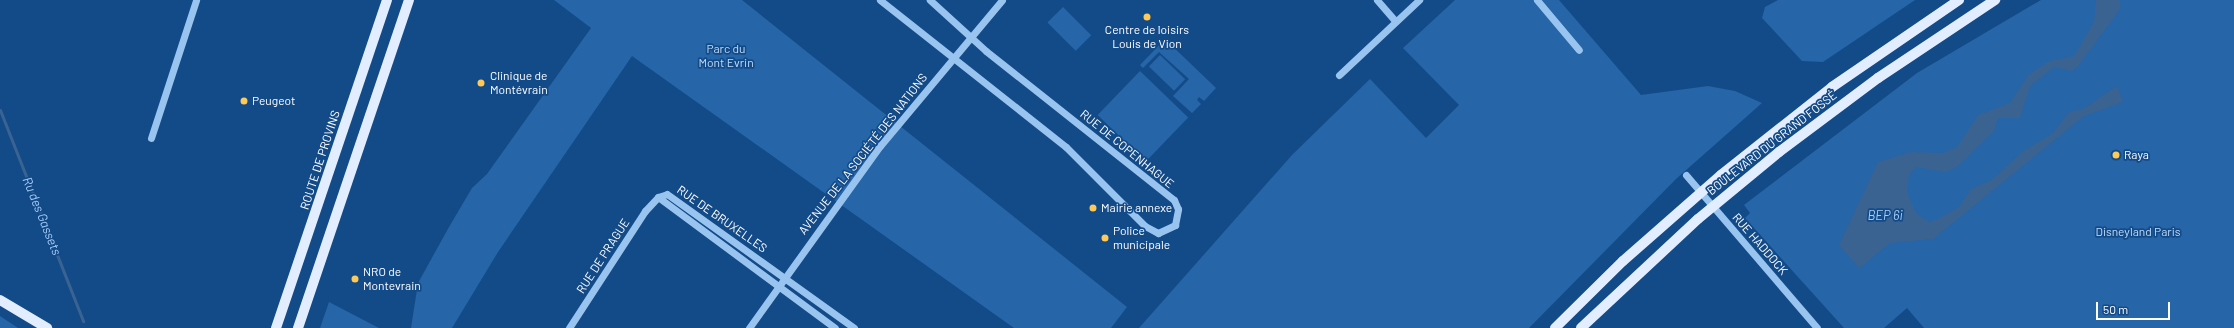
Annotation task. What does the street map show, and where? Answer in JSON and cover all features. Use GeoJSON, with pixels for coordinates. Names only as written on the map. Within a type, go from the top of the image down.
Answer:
{"type":"FeatureCollection","features":[{"type":"Feature","properties":{"kind":"main road","name":"ROUTE DE PROVINS"},"geometry":{"type":"LineString","coordinates":[[276,328],[387,0]]}},
{"type":"Feature","properties":{"kind":"main road"},"geometry":{"type":"LineString","coordinates":[[298,328],[409,0]]}},
{"type":"Feature","properties":{"kind":"main road","name":"BOULEVARD DU GRAND FOSSÉ"},"geometry":{"type":"LineString","coordinates":[[1555,328],[1701,192],[1832,87],[1959,0]]}},
{"type":"Feature","properties":{"kind":"main road","name":"BOULEVARD DU GRAND FOSSÉ"},"geometry":{"type":"LineString","coordinates":[[1581,328],[1713,206],[1848,99],[1995,0]]}},
{"type":"Feature","properties":{"kind":"main road"},"geometry":{"type":"LineString","coordinates":[[0,300],[47,328]]}},
{"type":"Feature","properties":{"kind":"street"},"geometry":{"type":"LineString","coordinates":[[151,138],[196,0]]}},
{"type":"Feature","properties":{"kind":"street"},"geometry":{"type":"LineString","coordinates":[[880,0],[952,57]]}},
{"type":"Feature","properties":{"kind":"street"},"geometry":{"type":"LineString","coordinates":[[930,0],[970,36]]}},
{"type":"Feature","properties":{"kind":"street","name":"AVENUE DE LA SOCIÉTÉ DES NATIONS"},"geometry":{"type":"LineString","coordinates":[[749,328],[777,286],[854,180],[952,57],[1002,0]]}},
{"type":"Feature","properties":{"kind":"street"},"geometry":{"type":"LineString","coordinates":[[1378,0],[1395,21]]}},
{"type":"Feature","properties":{"kind":"street"},"geometry":{"type":"LineString","coordinates":[[1340,75],[1418,0]]}},
{"type":"Feature","properties":{"kind":"street"},"geometry":{"type":"LineString","coordinates":[[1537,0],[1579,50]]}},
{"type":"Feature","properties":{"kind":"street","name":"RUE DE COPENHAGUE"},"geometry":{"type":"LineString","coordinates":[[952,57],[1066,147],[1145,226],[1158,233],[1175,225],[1178,209],[1174,200],[970,36]]}},
{"type":"Feature","properties":{"kind":"street","name":"RUE HADDOCK"},"geometry":{"type":"LineString","coordinates":[[1686,175],[1817,328]]}},
{"type":"Feature","properties":{"kind":"street","name":"RUE DE BRUXELLES"},"geometry":{"type":"LineString","coordinates":[[658,197],[672,196],[854,328]]}},
{"type":"Feature","properties":{"kind":"street","name":"RUE DE BRUXELLES"},"geometry":{"type":"LineString","coordinates":[[658,197],[835,328]]}},
{"type":"Feature","properties":{"kind":"street","name":"RUE DE PRAGUE"},"geometry":{"type":"LineString","coordinates":[[569,328],[658,197]]}},
{"type":"Feature","properties":{"kind":"green space","name":"Parc du Mont Evrin"},"geometry":{"type":"Polygon","coordinates":[[[554,0],[742,0],[1127,307],[1111,328],[1014,328],[632,56],[498,252],[452,328],[411,328],[418,283],[472,188],[487,174],[591,28],[554,0]]]}},
{"type":"Feature","properties":{"kind":"green space"},"geometry":{"type":"Polygon","coordinates":[[[1455,0],[1559,0],[1641,95],[1708,86],[1735,91],[1762,103],[1676,179],[1529,328],[1139,328],[1292,155],[1370,79],[1426,138],[1459,105],[1403,48],[1455,0]]]}},
{"type":"Feature","properties":{"kind":"green space"},"geometry":{"type":"Polygon","coordinates":[[[1778,0],[1915,0],[1823,62],[1802,61],[1762,18],[1765,7],[1778,0]]]}},
{"type":"Feature","properties":{"kind":"green space","name":"Disneyland Paris"},"geometry":{"type":"Polygon","coordinates":[[[2041,0],[2234,0],[2234,328],[1924,328],[1907,308],[1884,328],[1844,328],[1745,218],[1750,213],[1744,205],[1917,73],[2041,0]]]}},
{"type":"Feature","properties":{"kind":"green space"},"geometry":{"type":"Polygon","coordinates":[[[1063,7],[1091,35],[1076,51],[1047,23],[1063,7]]]}},
{"type":"Feature","properties":{"kind":"green space"},"geometry":{"type":"Polygon","coordinates":[[[1165,39],[1216,88],[1204,101],[1199,97],[1197,100],[1201,104],[1192,113],[1173,96],[1189,79],[1159,52],[1143,68],[1140,65],[1165,39]]]}},
{"type":"Feature","properties":{"kind":"green space"},"geometry":{"type":"Polygon","coordinates":[[[1160,55],[1185,79],[1174,91],[1149,67],[1160,55]]]}},
{"type":"Feature","properties":{"kind":"green space"},"geometry":{"type":"Polygon","coordinates":[[[1140,71],[1188,118],[1146,161],[1098,115],[1140,71]]]}},
{"type":"Feature","properties":{"kind":"green space"},"geometry":{"type":"Polygon","coordinates":[[[329,302],[379,328],[320,328],[329,302]]]}},
{"type":"Feature","properties":{"kind":"green space"},"geometry":{"type":"Polygon","coordinates":[[[0,316],[18,328],[0,328],[0,316]]]}},
{"type":"Feature","properties":{"kind":"water","name":"BEP 6i"},"geometry":{"type":"Polygon","coordinates":[[[2096,0],[2120,0],[2120,9],[2078,66],[2072,71],[2054,67],[2030,86],[2020,118],[1998,118],[1994,131],[1958,166],[1946,172],[1916,167],[1909,175],[1907,190],[1911,203],[1917,214],[1929,222],[1938,219],[1959,207],[1971,189],[1993,179],[2023,151],[2052,134],[2069,112],[2083,109],[2117,86],[2123,102],[2084,116],[1933,239],[1890,243],[1859,268],[1839,245],[1878,162],[1911,152],[1943,153],[1957,147],[1978,115],[2010,103],[2029,74],[2050,61],[2074,56],[2094,22],[2096,0]]]}},
{"type":"Feature","properties":{"kind":"waterway","name":"Ru des Gassets"},"geometry":{"type":"LineString","coordinates":[[0,110],[83,321]]}},
{"type":"Feature","properties":{"kind":"place","name":"Centre de loisirs Louis de Vion"},"geometry":{"type":"Point","coordinates":[1147,17]}},
{"type":"Feature","properties":{"kind":"place","name":"Clinique de Montévrain"},"geometry":{"type":"Point","coordinates":[481,83]}},
{"type":"Feature","properties":{"kind":"place","name":"Peugeot"},"geometry":{"type":"Point","coordinates":[244,101]}},
{"type":"Feature","properties":{"kind":"place","name":"Raya"},"geometry":{"type":"Point","coordinates":[2116,155]}},
{"type":"Feature","properties":{"kind":"place","name":"Mairie annexe"},"geometry":{"type":"Point","coordinates":[1093,208]}},
{"type":"Feature","properties":{"kind":"place","name":"Police municipale"},"geometry":{"type":"Point","coordinates":[1105,238]}},
{"type":"Feature","properties":{"kind":"place","name":"NRO de Montevrain"},"geometry":{"type":"Point","coordinates":[355,279]}}]}
